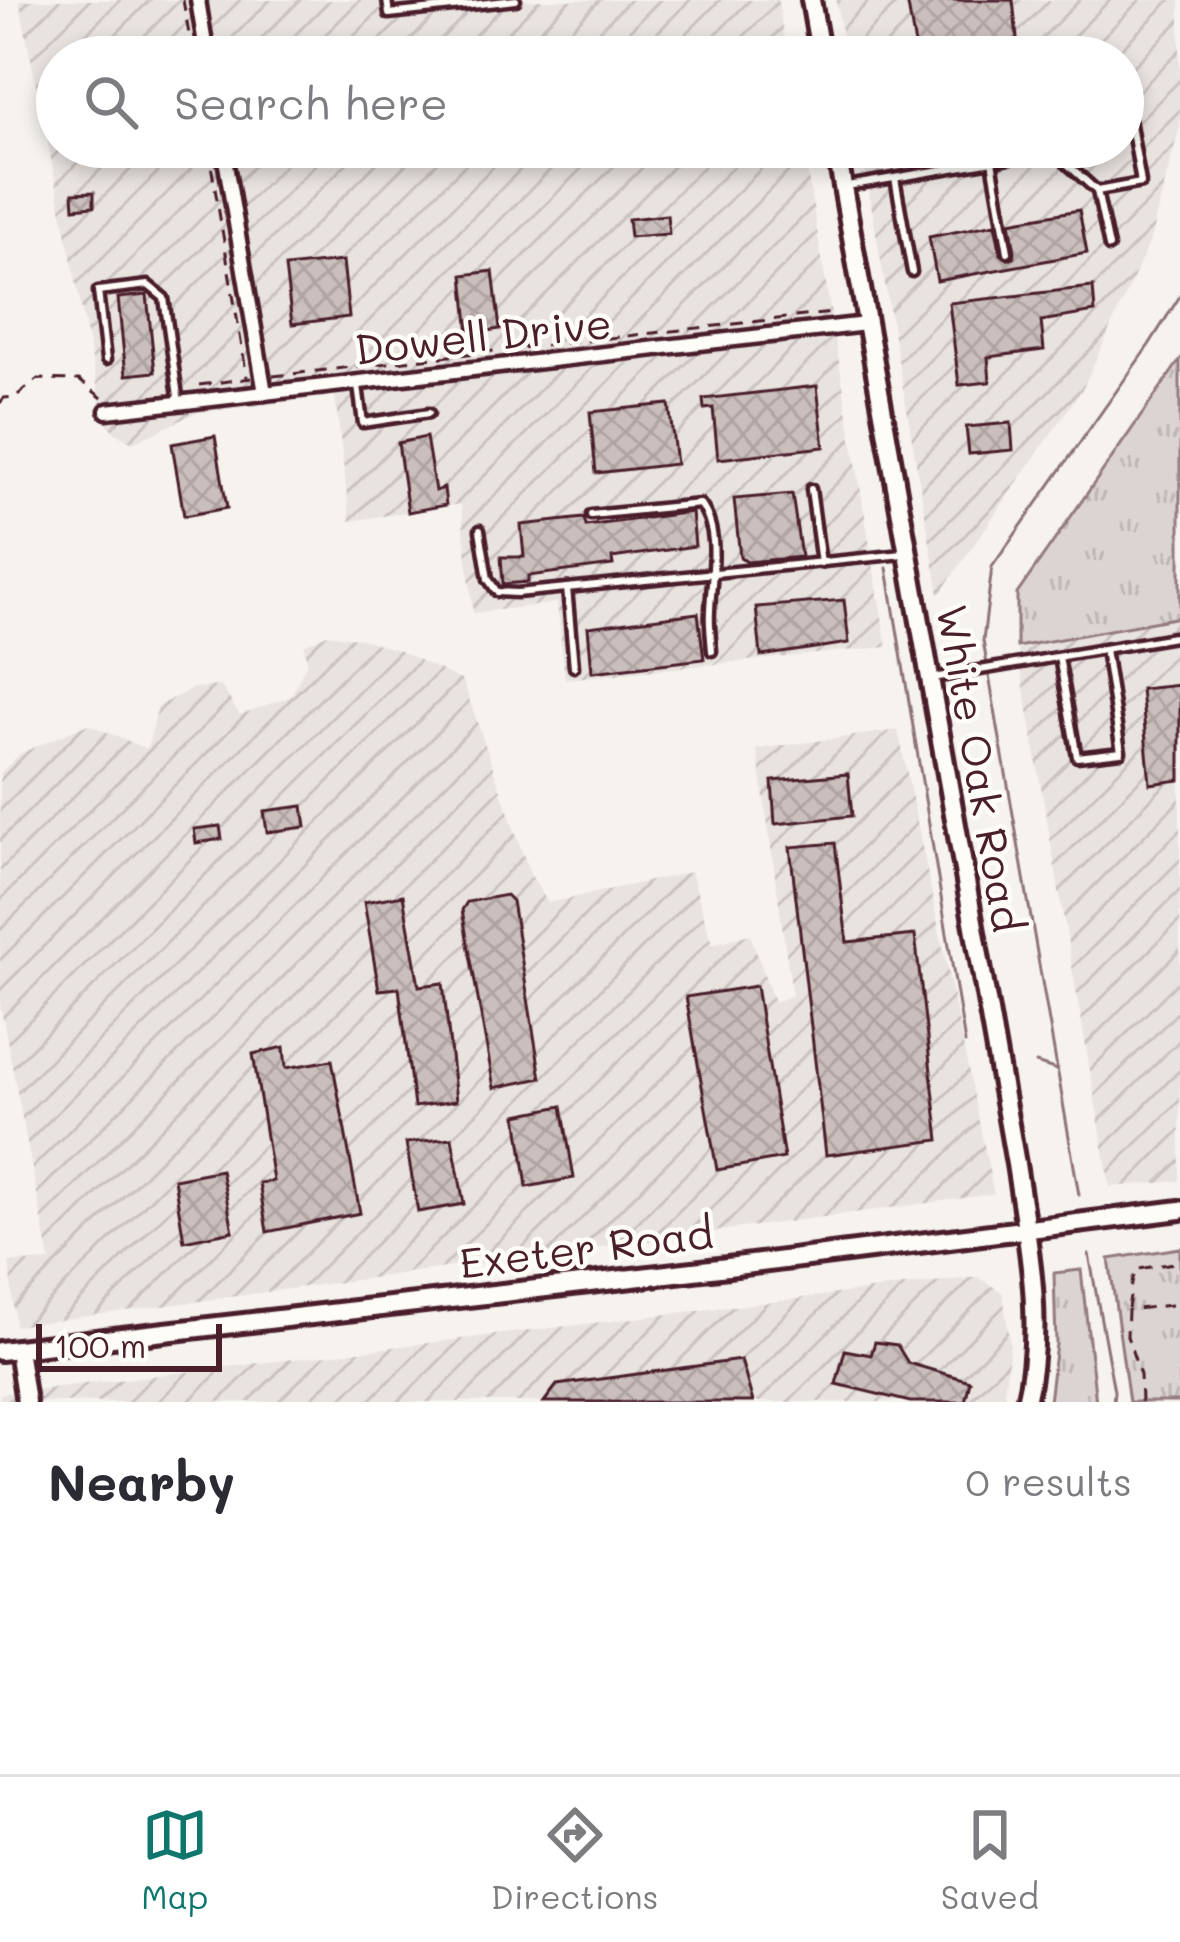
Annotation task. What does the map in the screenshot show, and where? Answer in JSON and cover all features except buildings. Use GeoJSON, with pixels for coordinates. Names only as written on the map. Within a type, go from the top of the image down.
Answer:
{"type":"FeatureCollection","features":[{"type":"Feature","properties":{"kind":"street"},"geometry":{"type":"LineString","coordinates":[[198,0],[204,36]]}},
{"type":"Feature","properties":{"kind":"street"},"geometry":{"type":"LineString","coordinates":[[811,0],[817,36]]}},
{"type":"Feature","properties":{"kind":"street"},"geometry":{"type":"LineString","coordinates":[[226,168],[254,378],[265,393]]}},
{"type":"Feature","properties":{"kind":"street","name":"White Oak Road"},"geometry":{"type":"LineString","coordinates":[[840,168],[1025,1228],[1034,1295],[1034,1370],[1026,1402]]}},
{"type":"Feature","properties":{"kind":"street","name":"Dowell Drive"},"geometry":{"type":"LineString","coordinates":[[112,410],[866,325]]}},
{"type":"Feature","properties":{"kind":"street","name":"Exeter Road"},"geometry":{"type":"LineString","coordinates":[[9,1350],[1180,1210]]}},
{"type":"Feature","properties":{"kind":"street"},"geometry":{"type":"LineString","coordinates":[[9,1350],[26,1402]]}},
{"type":"Feature","properties":{"kind":"lane"},"geometry":{"type":"LineString","coordinates":[[387,0],[388,14],[515,0]]}},
{"type":"Feature","properties":{"kind":"lane"},"geometry":{"type":"LineString","coordinates":[[419,0],[419,11]]}},
{"type":"Feature","properties":{"kind":"lane"},"geometry":{"type":"LineString","coordinates":[[843,187],[952,168]]}},
{"type":"Feature","properties":{"kind":"lane"},"geometry":{"type":"LineString","coordinates":[[993,168],[1008,252]]}},
{"type":"Feature","properties":{"kind":"lane"},"geometry":{"type":"LineString","coordinates":[[1072,168],[1097,191],[1109,247]]}},
{"type":"Feature","properties":{"kind":"lane"},"geometry":{"type":"LineString","coordinates":[[1097,191],[1141,183],[1138,168]]}},
{"type":"Feature","properties":{"kind":"lane"},"geometry":{"type":"LineString","coordinates":[[895,178],[912,272]]}},
{"type":"Feature","properties":{"kind":"lane"},"geometry":{"type":"LineString","coordinates":[[106,360],[98,291],[148,285],[164,298],[178,403]]}},
{"type":"Feature","properties":{"kind":"lane"},"geometry":{"type":"LineString","coordinates":[[358,382],[363,423],[429,413]]}},
{"type":"Feature","properties":{"kind":"lane"},"geometry":{"type":"LineString","coordinates":[[812,489],[821,562]]}},
{"type":"Feature","properties":{"kind":"lane"},"geometry":{"type":"LineString","coordinates":[[591,515],[700,504],[709,515],[714,572],[709,613],[712,651]]}},
{"type":"Feature","properties":{"kind":"lane"},"geometry":{"type":"LineString","coordinates":[[480,530],[488,579],[497,592],[907,554]]}},
{"type":"Feature","properties":{"kind":"lane"},"geometry":{"type":"LineString","coordinates":[[567,588],[574,667]]}},
{"type":"Feature","properties":{"kind":"lane"},"geometry":{"type":"LineString","coordinates":[[929,679],[1180,636]]}},
{"type":"Feature","properties":{"kind":"lane"},"geometry":{"type":"LineString","coordinates":[[1059,657],[1076,757],[1121,752],[1105,649]]}},
{"type":"Feature","properties":{"kind":"path"},"geometry":{"type":"LineString","coordinates":[[183,0],[189,36]]}},
{"type":"Feature","properties":{"kind":"path"},"geometry":{"type":"LineString","coordinates":[[212,168],[254,378]]}},
{"type":"Feature","properties":{"kind":"path"},"geometry":{"type":"LineString","coordinates":[[199,385],[831,313]]}},
{"type":"Feature","properties":{"kind":"path"},"geometry":{"type":"LineString","coordinates":[[0,404],[38,379],[79,380],[112,410]]}},
{"type":"Feature","properties":{"kind":"path"},"geometry":{"type":"LineString","coordinates":[[1141,1402],[1140,1376],[1127,1336],[1133,1278],[1139,1269],[1180,1262]]}},
{"type":"Feature","properties":{"kind":"path"},"geometry":{"type":"LineString","coordinates":[[1128,1310],[1180,1304]]}},
{"type":"Feature","properties":{"kind":"shaded area"},"geometry":{"type":"Polygon","coordinates":[[[19,0],[778,0],[784,36],[36,36],[36,84],[19,0]]]}},
{"type":"Feature","properties":{"kind":"shaded area"},"geometry":{"type":"Polygon","coordinates":[[[836,0],[1180,0],[1180,126],[1149,244],[1083,388],[939,595],[865,168],[1144,168],[1144,36],[842,36],[836,0]]]}},
{"type":"Feature","properties":{"kind":"shaded area"},"geometry":{"type":"Polygon","coordinates":[[[53,168],[807,168],[887,647],[565,679],[557,603],[473,613],[461,504],[350,521],[335,396],[195,413],[134,443],[115,433],[104,420],[53,168]]]}},
{"type":"Feature","properties":{"kind":"shaded area"},"geometry":{"type":"Polygon","coordinates":[[[1180,617],[1180,1181],[1110,1187],[1017,647],[1180,617]]]}},
{"type":"Feature","properties":{"kind":"shaded area"},"geometry":{"type":"Polygon","coordinates":[[[327,634],[398,650],[463,681],[530,874],[548,903],[691,872],[712,944],[750,934],[774,1002],[792,995],[757,749],[898,730],[994,1194],[15,1326],[9,1262],[50,1261],[0,1004],[0,773],[21,753],[88,724],[147,749],[158,706],[193,688],[221,686],[240,715],[291,696],[307,662],[304,645],[327,634]]]}},
{"type":"Feature","properties":{"kind":"shaded area"},"geometry":{"type":"Polygon","coordinates":[[[978,1277],[1003,1293],[1010,1344],[1003,1402],[0,1402],[0,1394],[978,1277]]]}},
{"type":"Feature","properties":{"kind":"green space"},"geometry":{"type":"Polygon","coordinates":[[[1180,360],[1180,617],[1017,647],[1017,594],[1180,360]]]}},
{"type":"Feature","properties":{"kind":"green space"},"geometry":{"type":"Polygon","coordinates":[[[1180,1248],[1180,1402],[1129,1402],[1109,1259],[1180,1248]]]}},
{"type":"Feature","properties":{"kind":"green space"},"geometry":{"type":"Polygon","coordinates":[[[1081,1270],[1096,1402],[1049,1402],[1056,1344],[1054,1273],[1081,1270]]]}},
{"type":"Feature","properties":{"kind":"waterway"},"geometry":{"type":"LineString","coordinates":[[1079,1195],[983,641],[992,567],[1180,296]]}},
{"type":"Feature","properties":{"kind":"waterway"},"geometry":{"type":"LineString","coordinates":[[887,568],[965,1043]]}},
{"type":"Feature","properties":{"kind":"waterway"},"geometry":{"type":"LineString","coordinates":[[1036,1063],[1057,1070]]}},
{"type":"Feature","properties":{"kind":"waterway"},"geometry":{"type":"LineString","coordinates":[[1089,1254],[1113,1402]]}}]}
